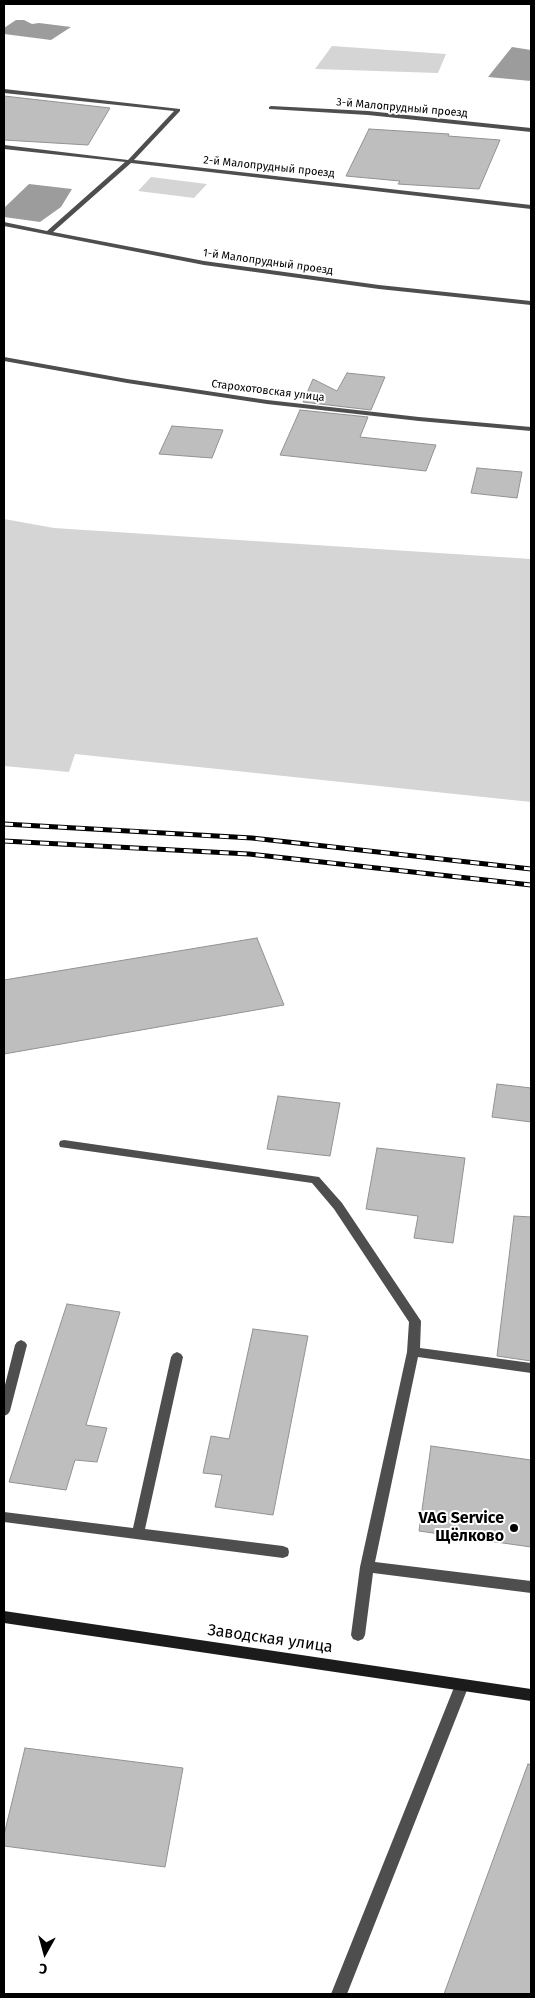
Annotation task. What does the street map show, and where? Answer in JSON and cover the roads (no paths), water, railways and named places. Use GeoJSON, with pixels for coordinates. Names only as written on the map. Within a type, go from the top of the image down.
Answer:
{"type":"FeatureCollection","features":[{"type":"Feature","properties":{"kind":"main road","name":"Заводская улица"},"geometry":{"type":"LineString","coordinates":[[4,1617],[531,1695]]}},
{"type":"Feature","properties":{"kind":"street"},"geometry":{"type":"LineString","coordinates":[[4,91],[178,110],[130,161],[49,232]]}},
{"type":"Feature","properties":{"kind":"street","name":"3-й Малопрудный проезд"},"geometry":{"type":"LineString","coordinates":[[271,108],[368,113],[531,130]]}},
{"type":"Feature","properties":{"kind":"street","name":"2-й Малопрудный проезд"},"geometry":{"type":"LineString","coordinates":[[4,147],[531,207]]}},
{"type":"Feature","properties":{"kind":"street","name":"1-й Малопрудный проезд"},"geometry":{"type":"LineString","coordinates":[[4,224],[204,264],[379,287],[531,303]]}},
{"type":"Feature","properties":{"kind":"street","name":"Старохотовская улица"},"geometry":{"type":"LineString","coordinates":[[4,360],[267,402],[531,429]]}},
{"type":"Feature","properties":{"kind":"street"},"geometry":{"type":"LineString","coordinates":[[64,1144],[315,1180],[338,1206],[415,1321],[413,1352],[367,1567],[358,1635]]}},
{"type":"Feature","properties":{"kind":"street"},"geometry":{"type":"LineString","coordinates":[[4,1412],[21,1345]]}},
{"type":"Feature","properties":{"kind":"street"},"geometry":{"type":"LineString","coordinates":[[413,1352],[531,1368]]}},
{"type":"Feature","properties":{"kind":"street"},"geometry":{"type":"LineString","coordinates":[[138,1534],[177,1357]]}},
{"type":"Feature","properties":{"kind":"street"},"geometry":{"type":"LineString","coordinates":[[4,1517],[282,1552]]}},
{"type":"Feature","properties":{"kind":"street"},"geometry":{"type":"LineString","coordinates":[[367,1567],[531,1587]]}},
{"type":"Feature","properties":{"kind":"street"},"geometry":{"type":"LineString","coordinates":[[339,1994],[462,1685]]}},
{"type":"Feature","properties":{"kind":"railway"},"geometry":{"type":"LineString","coordinates":[[4,824],[252,838],[531,869]]}},
{"type":"Feature","properties":{"kind":"railway"},"geometry":{"type":"LineString","coordinates":[[4,841],[249,854],[531,885]]}},
{"type":"Feature","properties":{"kind":"place","name":"VAG Service Щёлково"},"geometry":{"type":"Point","coordinates":[514,1528]}}]}
